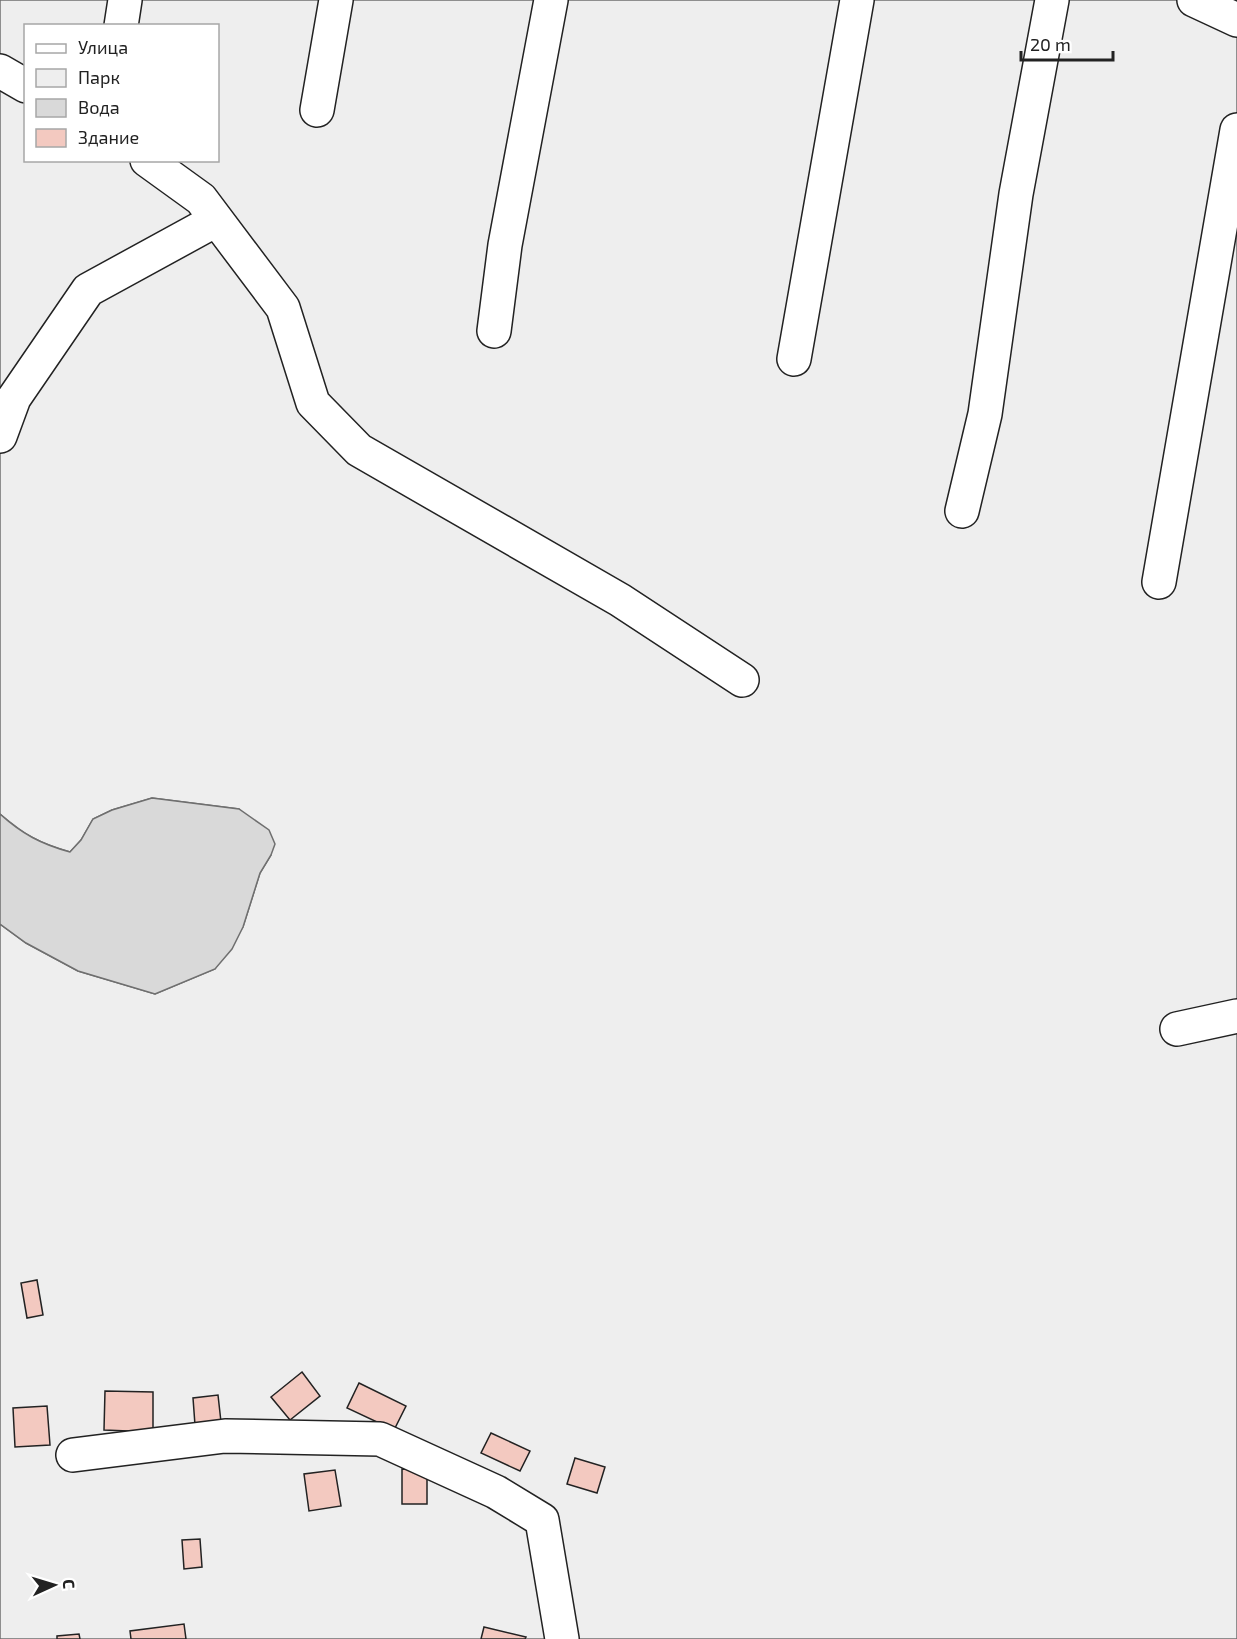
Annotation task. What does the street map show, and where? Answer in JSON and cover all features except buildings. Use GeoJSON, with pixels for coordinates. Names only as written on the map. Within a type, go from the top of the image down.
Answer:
{"type":"FeatureCollection","features":[{"type":"Feature","properties":{"kind":"street"},"geometry":{"type":"LineString","coordinates":[[121,24],[125,0]]}},
{"type":"Feature","properties":{"kind":"street"},"geometry":{"type":"LineString","coordinates":[[317,110],[336,0]]}},
{"type":"Feature","properties":{"kind":"street"},"geometry":{"type":"LineString","coordinates":[[494,331],[505,245],[551,0]]}},
{"type":"Feature","properties":{"kind":"street"},"geometry":{"type":"LineString","coordinates":[[794,359],[857,0]]}},
{"type":"Feature","properties":{"kind":"street"},"geometry":{"type":"LineString","coordinates":[[962,511],[986,414],[1016,194],[1052,0]]}},
{"type":"Feature","properties":{"kind":"street"},"geometry":{"type":"LineString","coordinates":[[1194,0],[1237,20]]}},
{"type":"Feature","properties":{"kind":"street"},"geometry":{"type":"LineString","coordinates":[[0,71],[24,85]]}},
{"type":"Feature","properties":{"kind":"street"},"geometry":{"type":"LineString","coordinates":[[1159,582],[1237,130]]}},
{"type":"Feature","properties":{"kind":"street"},"geometry":{"type":"LineString","coordinates":[[150,162],[201,200],[283,308],[313,403],[359,450],[620,600],[742,680]]}},
{"type":"Feature","properties":{"kind":"street"},"geometry":{"type":"LineString","coordinates":[[0,436],[14,398],[88,290],[216,220]]}},
{"type":"Feature","properties":{"kind":"street"},"geometry":{"type":"LineString","coordinates":[[1177,1029],[1237,1016]]}},
{"type":"Feature","properties":{"kind":"street"},"geometry":{"type":"LineString","coordinates":[[73,1455],[225,1436],[380,1439],[496,1492],[542,1520],[562,1639]]}},
{"type":"Feature","properties":{"kind":"green space"},"geometry":{"type":"Polygon","coordinates":[[[0,0],[1237,0],[1237,1639],[0,1639],[0,924],[26,943],[78,971],[155,994],[215,969],[243,927],[260,873],[271,855],[239,809],[152,798],[112,810],[93,819],[81,840],[70,852],[32,838],[0,814],[0,0]]]}},
{"type":"Feature","properties":{"kind":"water"},"geometry":{"type":"Polygon","coordinates":[[[152,798],[239,809],[269,830],[275,844],[260,873],[243,927],[232,949],[215,969],[155,994],[78,971],[26,943],[0,924],[0,814],[32,837],[70,852],[81,840],[93,819],[112,810],[152,798]]]}}]}
